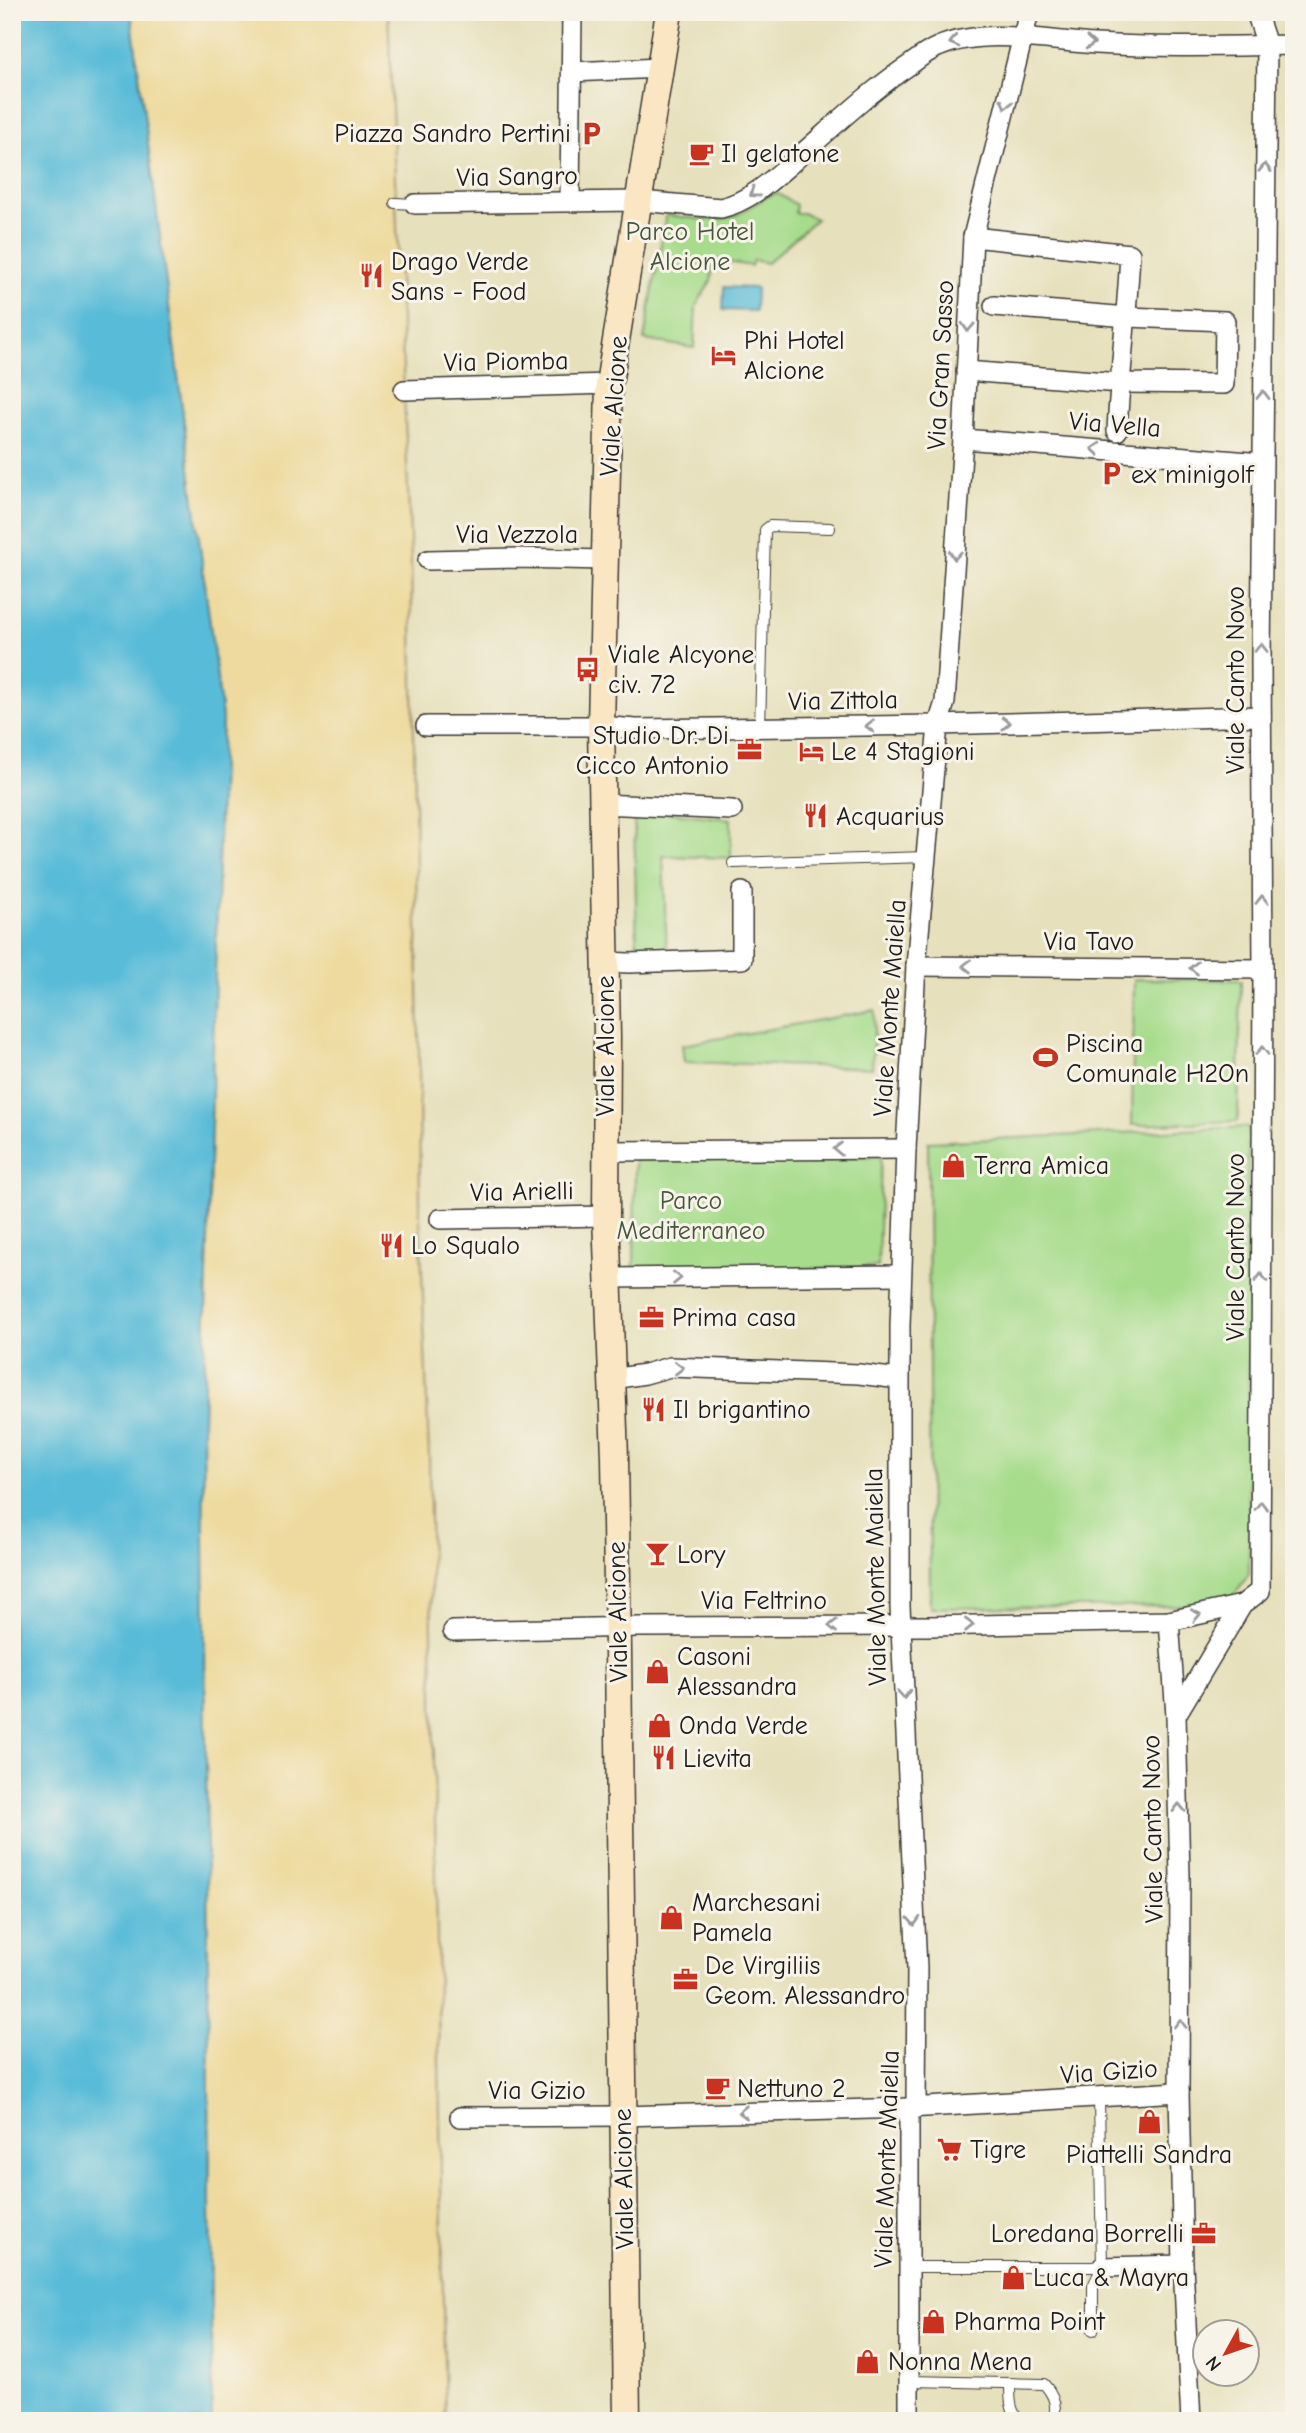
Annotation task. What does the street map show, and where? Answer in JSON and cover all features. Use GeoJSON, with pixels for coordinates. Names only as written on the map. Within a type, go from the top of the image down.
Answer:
{"type":"FeatureCollection","features":[{"type":"Feature","properties":{"kind":"street"},"geometry":{"type":"LineString","coordinates":[[570,201],[572,12]]}},
{"type":"Feature","properties":{"kind":"street","name":"Viale Alcione"},"geometry":{"type":"LineString","coordinates":[[626,2421],[617,1627],[606,1216],[601,726],[610,384],[669,12]]}},
{"type":"Feature","properties":{"kind":"street","name":"Via Gran Sasso"},"geometry":{"type":"LineString","coordinates":[[938,725],[945,702],[963,439],[973,237],[1029,12]]}},
{"type":"Feature","properties":{"kind":"street","name":"Viale Canto Novo"},"geometry":{"type":"LineString","coordinates":[[1191,2421],[1180,2092],[1181,1877],[1176,1715],[1242,1605],[1260,1591],[1262,463],[1267,45],[1256,12]]}},
{"type":"Feature","properties":{"kind":"street","name":"Via Sangro"},"geometry":{"type":"LineString","coordinates":[[415,204],[639,201],[721,208],[742,202],[775,178],[890,78],[936,47],[958,39],[1022,38],[1096,44],[1216,48],[1294,45]]}},
{"type":"Feature","properties":{"kind":"street"},"geometry":{"type":"LineString","coordinates":[[572,63],[660,68]]}},
{"type":"Feature","properties":{"kind":"street"},"geometry":{"type":"LineString","coordinates":[[973,237],[1130,254],[1128,317],[1117,431]]}},
{"type":"Feature","properties":{"kind":"street"},"geometry":{"type":"LineString","coordinates":[[967,371],[1120,383],[1224,384],[1224,321],[1128,317],[995,306]]}},
{"type":"Feature","properties":{"kind":"street","name":"Via Piomba"},"geometry":{"type":"LineString","coordinates":[[404,390],[610,384]]}},
{"type":"Feature","properties":{"kind":"street","name":"Via Vella"},"geometry":{"type":"LineString","coordinates":[[963,439],[1262,463]]}},
{"type":"Feature","properties":{"kind":"street","name":"Via Vezzola"},"geometry":{"type":"LineString","coordinates":[[428,560],[605,560]]}},
{"type":"Feature","properties":{"kind":"street","name":"Via Zittola"},"geometry":{"type":"LineString","coordinates":[[426,726],[760,728],[1261,716]]}},
{"type":"Feature","properties":{"kind":"street","name":"Viale Monte Maiella"},"geometry":{"type":"LineString","coordinates":[[909,2421],[908,2267],[917,1968],[901,1626],[899,1379],[906,1149],[916,966],[938,725]]}},
{"type":"Feature","properties":{"kind":"street"},"geometry":{"type":"LineString","coordinates":[[602,804],[732,810]]}},
{"type":"Feature","properties":{"kind":"street"},"geometry":{"type":"LineString","coordinates":[[605,962],[742,959],[742,892]]}},
{"type":"Feature","properties":{"kind":"street","name":"Via Tavo"},"geometry":{"type":"LineString","coordinates":[[916,966],[1263,969]]}},
{"type":"Feature","properties":{"kind":"street"},"geometry":{"type":"LineString","coordinates":[[607,1151],[906,1149]]}},
{"type":"Feature","properties":{"kind":"street","name":"Via Arielli"},"geometry":{"type":"LineString","coordinates":[[440,1219],[606,1216]]}},
{"type":"Feature","properties":{"kind":"street"},"geometry":{"type":"LineString","coordinates":[[609,1278],[901,1275]]}},
{"type":"Feature","properties":{"kind":"street"},"geometry":{"type":"LineString","coordinates":[[612,1379],[670,1367],[859,1374],[899,1379]]}},
{"type":"Feature","properties":{"kind":"street","name":"Via Feltrino"},"geometry":{"type":"LineString","coordinates":[[453,1631],[1169,1621],[1242,1605]]}},
{"type":"Feature","properties":{"kind":"street"},"geometry":{"type":"LineString","coordinates":[[1169,1621],[1176,1715]]}},
{"type":"Feature","properties":{"kind":"street","name":"Via Gizio"},"geometry":{"type":"LineString","coordinates":[[460,2116],[622,2116],[913,2108],[1180,2092]]}},
{"type":"Feature","properties":{"kind":"street"},"geometry":{"type":"LineString","coordinates":[[1102,2267],[1184,2265]]}},
{"type":"Feature","properties":{"kind":"lane","name":"Via Sangro"},"geometry":{"type":"LineString","coordinates":[[395,203],[415,204]]}},
{"type":"Feature","properties":{"kind":"lane"},"geometry":{"type":"LineString","coordinates":[[760,728],[765,530],[770,526],[830,528]]}},
{"type":"Feature","properties":{"kind":"lane"},"geometry":{"type":"LineString","coordinates":[[733,863],[927,858]]}},
{"type":"Feature","properties":{"kind":"lane"},"geometry":{"type":"LineString","coordinates":[[1093,2330],[1093,2286],[1102,2267],[1099,2098]]}},
{"type":"Feature","properties":{"kind":"lane"},"geometry":{"type":"LineString","coordinates":[[908,2267],[1102,2267]]}},
{"type":"Feature","properties":{"kind":"lane"},"geometry":{"type":"LineString","coordinates":[[910,2381],[1044,2384],[1055,2398],[1053,2421]]}},
{"type":"Feature","properties":{"kind":"lane"},"geometry":{"type":"LineString","coordinates":[[1010,2385],[1010,2403],[1019,2421]]}},
{"type":"Feature","properties":{"kind":"green space","name":"Parco Hotel Alcione"},"geometry":{"type":"Polygon","coordinates":[[[777,193],[796,205],[795,213],[803,213],[816,219],[767,263],[753,260],[751,266],[714,260],[711,281],[696,306],[694,348],[644,340],[666,215],[721,219],[743,212],[777,193]]]}},
{"type":"Feature","properties":{"kind":"green space"},"geometry":{"type":"Polygon","coordinates":[[[634,809],[731,819],[731,858],[663,856],[667,955],[637,957],[634,809]]]}},
{"type":"Feature","properties":{"kind":"green space"},"geometry":{"type":"Polygon","coordinates":[[[1134,979],[1241,980],[1238,1121],[1132,1125],[1134,979]]]}},
{"type":"Feature","properties":{"kind":"green space"},"geometry":{"type":"Polygon","coordinates":[[[875,1010],[872,1068],[684,1062],[682,1045],[875,1010]]]}},
{"type":"Feature","properties":{"kind":"green space"},"geometry":{"type":"Polygon","coordinates":[[[1248,1127],[1249,1574],[1226,1606],[930,1608],[928,1142],[1248,1127]]]}},
{"type":"Feature","properties":{"kind":"green space","name":"Parco Mediterraneo"},"geometry":{"type":"Polygon","coordinates":[[[881,1156],[878,1267],[634,1273],[635,1160],[881,1156]]]}},
{"type":"Feature","properties":{"kind":"sand"},"geometry":{"type":"Polygon","coordinates":[[[131,12],[388,12],[411,560],[420,1218],[429,1455],[445,2421],[212,2421],[203,1423],[222,717],[131,12]]]}},
{"type":"Feature","properties":{"kind":"water"},"geometry":{"type":"Polygon","coordinates":[[[12,12],[131,12],[222,717],[203,1423],[212,2421],[12,2421],[12,12]]]}},
{"type":"Feature","properties":{"kind":"water"},"geometry":{"type":"Polygon","coordinates":[[[724,287],[756,288],[755,311],[723,310],[724,287]]]}},
{"type":"Feature","properties":{"kind":"place","name":"Piazza Sandro Pertini"},"geometry":{"type":"Point","coordinates":[591,133]}},
{"type":"Feature","properties":{"kind":"place","name":"Il gelatone"},"geometry":{"type":"Point","coordinates":[701,153]}},
{"type":"Feature","properties":{"kind":"place","name":"Drago Verde Sans - Food"},"geometry":{"type":"Point","coordinates":[371,276]}},
{"type":"Feature","properties":{"kind":"place","name":"Phi Hotel Alcione"},"geometry":{"type":"Point","coordinates":[724,355]}},
{"type":"Feature","properties":{"kind":"place","name":"ex minigolf"},"geometry":{"type":"Point","coordinates":[1111,474]}},
{"type":"Feature","properties":{"kind":"place","name":"Viale Alcyone civ. 72"},"geometry":{"type":"Point","coordinates":[588,669]}},
{"type":"Feature","properties":{"kind":"place","name":"Studio Dr. Di Cicco Antonio"},"geometry":{"type":"Point","coordinates":[749,750]}},
{"type":"Feature","properties":{"kind":"place","name":"Le 4 Stagioni"},"geometry":{"type":"Point","coordinates":[811,751]}},
{"type":"Feature","properties":{"kind":"place","name":"Acquarius"},"geometry":{"type":"Point","coordinates":[816,816]}},
{"type":"Feature","properties":{"kind":"place","name":"Piscina Comunale H2On"},"geometry":{"type":"Point","coordinates":[1046,1058]}},
{"type":"Feature","properties":{"kind":"place","name":"Terra Amica"},"geometry":{"type":"Point","coordinates":[954,1165]}},
{"type":"Feature","properties":{"kind":"place","name":"Lo Squalo"},"geometry":{"type":"Point","coordinates":[391,1245]}},
{"type":"Feature","properties":{"kind":"place","name":"Prima casa"},"geometry":{"type":"Point","coordinates":[652,1317]}},
{"type":"Feature","properties":{"kind":"place","name":"Il brigantino"},"geometry":{"type":"Point","coordinates":[653,1409]}},
{"type":"Feature","properties":{"kind":"place","name":"Lory"},"geometry":{"type":"Point","coordinates":[657,1554]}},
{"type":"Feature","properties":{"kind":"place","name":"Casoni Alessandra"},"geometry":{"type":"Point","coordinates":[657,1671]}},
{"type":"Feature","properties":{"kind":"place","name":"Onda Verde"},"geometry":{"type":"Point","coordinates":[659,1725]}},
{"type":"Feature","properties":{"kind":"place","name":"Lievita"},"geometry":{"type":"Point","coordinates":[663,1758]}},
{"type":"Feature","properties":{"kind":"place","name":"Marchesani Pamela"},"geometry":{"type":"Point","coordinates":[672,1917]}},
{"type":"Feature","properties":{"kind":"place","name":"De Virgiliis Geom. Alessandro"},"geometry":{"type":"Point","coordinates":[685,1980]}},
{"type":"Feature","properties":{"kind":"place","name":"Nettuno 2"},"geometry":{"type":"Point","coordinates":[717,2088]}},
{"type":"Feature","properties":{"kind":"place","name":"Piattelli Sandra"},"geometry":{"type":"Point","coordinates":[1149,2122]}},
{"type":"Feature","properties":{"kind":"place","name":"Tigre"},"geometry":{"type":"Point","coordinates":[950,2149]}},
{"type":"Feature","properties":{"kind":"place","name":"Loredana Borrelli"},"geometry":{"type":"Point","coordinates":[1204,2233]}},
{"type":"Feature","properties":{"kind":"place","name":"Luca & Mayra"},"geometry":{"type":"Point","coordinates":[1013,2277]}},
{"type":"Feature","properties":{"kind":"place","name":"Pharma Point"},"geometry":{"type":"Point","coordinates":[934,2321]}},
{"type":"Feature","properties":{"kind":"place","name":"Nonna Mena"},"geometry":{"type":"Point","coordinates":[868,2361]}}]}
